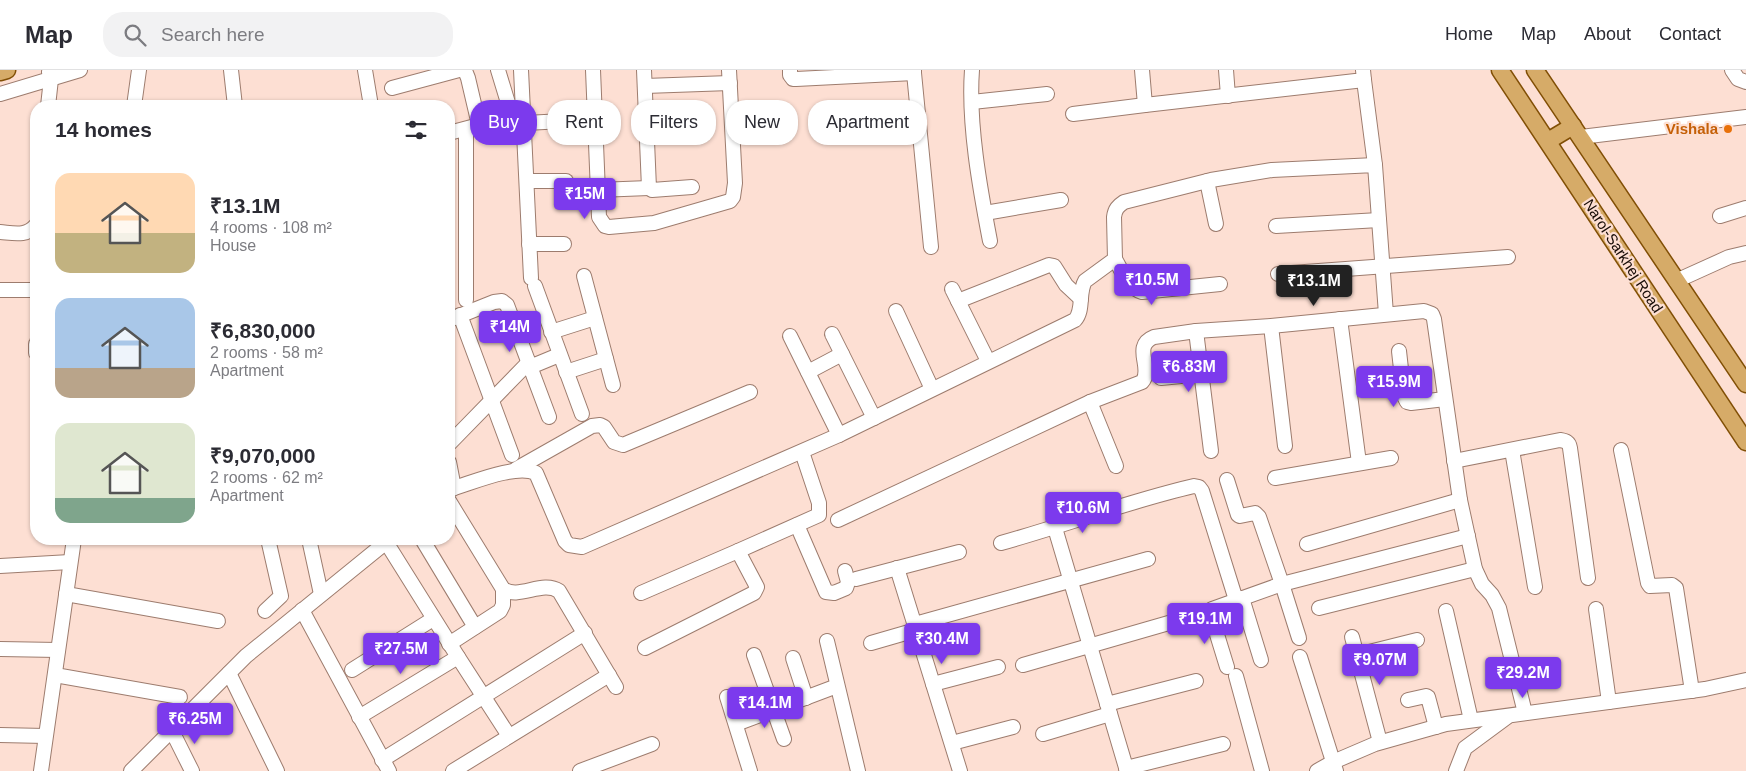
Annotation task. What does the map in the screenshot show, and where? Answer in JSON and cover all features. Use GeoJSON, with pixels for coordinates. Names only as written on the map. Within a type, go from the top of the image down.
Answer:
{"type":"FeatureCollection","features":[{"type":"Feature","properties":{"kind":"main road"},"geometry":{"type":"LineString","coordinates":[[0,72],[6,70]]}},
{"type":"Feature","properties":{"kind":"main road","name":"Narol-Sarkhej Road"},"geometry":{"type":"LineString","coordinates":[[1500,70],[1746,442]]}},
{"type":"Feature","properties":{"kind":"main road","name":"Narol-Sarkhej Road"},"geometry":{"type":"LineString","coordinates":[[1536,70],[1676,281],[1740,364],[1746,384]]}},
{"type":"Feature","properties":{"kind":"main road"},"geometry":{"type":"LineString","coordinates":[[1548,141],[1577,131]]}},
{"type":"Feature","properties":{"kind":"street"},"geometry":{"type":"LineString","coordinates":[[0,94],[49,74],[80,70]]}},
{"type":"Feature","properties":{"kind":"street"},"geometry":{"type":"LineString","coordinates":[[135,100],[140,70]]}},
{"type":"Feature","properties":{"kind":"street"},"geometry":{"type":"LineString","coordinates":[[231,70],[234,100]]}},
{"type":"Feature","properties":{"kind":"street"},"geometry":{"type":"LineString","coordinates":[[365,70],[370,100]]}},
{"type":"Feature","properties":{"kind":"street"},"geometry":{"type":"LineString","coordinates":[[392,88],[460,70],[466,73],[468,78],[470,100]]}},
{"type":"Feature","properties":{"kind":"street"},"geometry":{"type":"LineString","coordinates":[[498,70],[512,100]]}},
{"type":"Feature","properties":{"kind":"street"},"geometry":{"type":"LineString","coordinates":[[521,100],[522,70]]}},
{"type":"Feature","properties":{"kind":"street"},"geometry":{"type":"LineString","coordinates":[[594,70],[599,217],[605,226],[654,223],[730,200],[733,197],[735,183],[730,76],[645,86]]}},
{"type":"Feature","properties":{"kind":"street"},"geometry":{"type":"LineString","coordinates":[[644,70],[649,188]]}},
{"type":"Feature","properties":{"kind":"street"},"geometry":{"type":"LineString","coordinates":[[790,70],[790,75],[796,80],[914,72],[930,247]]}},
{"type":"Feature","properties":{"kind":"street"},"geometry":{"type":"LineString","coordinates":[[972,70],[972,102],[976,154],[990,241]]}},
{"type":"Feature","properties":{"kind":"street"},"geometry":{"type":"LineString","coordinates":[[1142,70],[1145,105]]}},
{"type":"Feature","properties":{"kind":"street"},"geometry":{"type":"LineString","coordinates":[[1226,70],[1228,96]]}},
{"type":"Feature","properties":{"kind":"street"},"geometry":{"type":"LineString","coordinates":[[1732,70],[1738,79],[1746,82]]}},
{"type":"Feature","properties":{"kind":"street"},"geometry":{"type":"LineString","coordinates":[[48,100],[49,74]]}},
{"type":"Feature","properties":{"kind":"street"},"geometry":{"type":"LineString","coordinates":[[1073,114],[1228,96],[1364,75],[1375,165],[1386,314]]}},
{"type":"Feature","properties":{"kind":"street"},"geometry":{"type":"LineString","coordinates":[[972,102],[1047,94]]}},
{"type":"Feature","properties":{"kind":"street"},"geometry":{"type":"LineString","coordinates":[[1577,131],[1746,117]]}},
{"type":"Feature","properties":{"kind":"street"},"geometry":{"type":"LineString","coordinates":[[455,132],[470,128]]}},
{"type":"Feature","properties":{"kind":"street"},"geometry":{"type":"LineString","coordinates":[[466,300],[472,145]]}},
{"type":"Feature","properties":{"kind":"street"},"geometry":{"type":"LineString","coordinates":[[523,145],[533,282],[582,414]]}},
{"type":"Feature","properties":{"kind":"street"},"geometry":{"type":"LineString","coordinates":[[1220,284],[1142,292],[1135,290],[1116,259],[1114,217],[1118,206],[1124,202],[1206,181],[1272,170],[1375,165]]}},
{"type":"Feature","properties":{"kind":"street"},"geometry":{"type":"LineString","coordinates":[[527,181],[566,181]]}},
{"type":"Feature","properties":{"kind":"street"},"geometry":{"type":"LineString","coordinates":[[1206,181],[1216,224]]}},
{"type":"Feature","properties":{"kind":"street"},"geometry":{"type":"LineString","coordinates":[[598,190],[649,188],[652,190],[692,187]]}},
{"type":"Feature","properties":{"kind":"street"},"geometry":{"type":"LineString","coordinates":[[985,213],[1061,200]]}},
{"type":"Feature","properties":{"kind":"street"},"geometry":{"type":"LineString","coordinates":[[1720,216],[1746,208]]}},
{"type":"Feature","properties":{"kind":"street"},"geometry":{"type":"LineString","coordinates":[[1276,226],[1379,220]]}},
{"type":"Feature","properties":{"kind":"street"},"geometry":{"type":"LineString","coordinates":[[0,232],[23,234],[30,231]]}},
{"type":"Feature","properties":{"kind":"street"},"geometry":{"type":"LineString","coordinates":[[530,244],[564,244]]}},
{"type":"Feature","properties":{"kind":"street"},"geometry":{"type":"LineString","coordinates":[[1676,281],[1729,258],[1746,253]]}},
{"type":"Feature","properties":{"kind":"street"},"geometry":{"type":"LineString","coordinates":[[1278,274],[1508,258]]}},
{"type":"Feature","properties":{"kind":"street"},"geometry":{"type":"LineString","coordinates":[[514,471],[529,470],[536,473],[565,541],[569,545],[582,547],[840,435],[1075,320],[1079,315],[1082,286],[1085,281],[1116,259]]}},
{"type":"Feature","properties":{"kind":"street"},"geometry":{"type":"LineString","coordinates":[[988,362],[955,295],[1049,265],[1054,266],[1066,285],[1081,299]]}},
{"type":"Feature","properties":{"kind":"street"},"geometry":{"type":"LineString","coordinates":[[584,276],[613,385]]}},
{"type":"Feature","properties":{"kind":"street"},"geometry":{"type":"LineString","coordinates":[[0,290],[30,290]]}},
{"type":"Feature","properties":{"kind":"street"},"geometry":{"type":"LineString","coordinates":[[455,317],[494,302],[502,301],[507,305],[550,417]]}},
{"type":"Feature","properties":{"kind":"street"},"geometry":{"type":"LineString","coordinates":[[896,311],[932,389]]}},
{"type":"Feature","properties":{"kind":"street"},"geometry":{"type":"LineString","coordinates":[[838,520],[1090,402],[1145,379],[1144,348],[1149,339],[1154,337],[1196,331],[1271,326],[1424,311],[1432,314],[1434,319],[1460,500],[1475,569],[1482,584],[1492,595],[1499,608],[1525,713]]}},
{"type":"Feature","properties":{"kind":"street"},"geometry":{"type":"LineString","coordinates":[[551,332],[594,318]]}},
{"type":"Feature","properties":{"kind":"street"},"geometry":{"type":"LineString","coordinates":[[455,319],[492,400],[512,455]]}},
{"type":"Feature","properties":{"kind":"street"},"geometry":{"type":"LineString","coordinates":[[1340,319],[1359,463]]}},
{"type":"Feature","properties":{"kind":"street"},"geometry":{"type":"LineString","coordinates":[[1271,326],[1285,446]]}},
{"type":"Feature","properties":{"kind":"street"},"geometry":{"type":"LineString","coordinates":[[1196,331],[1211,451]]}},
{"type":"Feature","properties":{"kind":"street"},"geometry":{"type":"LineString","coordinates":[[832,334],[874,418]]}},
{"type":"Feature","properties":{"kind":"street"},"geometry":{"type":"LineString","coordinates":[[790,336],[840,435]]}},
{"type":"Feature","properties":{"kind":"street"},"geometry":{"type":"LineString","coordinates":[[1399,351],[1404,396],[1407,402],[1445,399]]}},
{"type":"Feature","properties":{"kind":"street"},"geometry":{"type":"LineString","coordinates":[[808,372],[842,354]]}},
{"type":"Feature","properties":{"kind":"street"},"geometry":{"type":"LineString","coordinates":[[455,438],[530,364],[559,355]]}},
{"type":"Feature","properties":{"kind":"street"},"geometry":{"type":"LineString","coordinates":[[566,372],[606,359]]}},
{"type":"Feature","properties":{"kind":"street"},"geometry":{"type":"LineString","coordinates":[[1161,378],[1201,374]]}},
{"type":"Feature","properties":{"kind":"street"},"geometry":{"type":"LineString","coordinates":[[455,491],[514,471],[592,426],[600,424],[614,442],[623,445],[750,392]]}},
{"type":"Feature","properties":{"kind":"street"},"geometry":{"type":"LineString","coordinates":[[1090,402],[1116,466]]}},
{"type":"Feature","properties":{"kind":"street"},"geometry":{"type":"LineString","coordinates":[[1454,461],[1560,440],[1566,441],[1569,444],[1588,578]]}},
{"type":"Feature","properties":{"kind":"street"},"geometry":{"type":"LineString","coordinates":[[1512,450],[1535,588]]}},
{"type":"Feature","properties":{"kind":"street"},"geometry":{"type":"LineString","coordinates":[[1621,450],[1648,583],[1650,586],[1672,585],[1676,588],[1692,691]]}},
{"type":"Feature","properties":{"kind":"street"},"geometry":{"type":"LineString","coordinates":[[641,593],[819,516],[820,510],[802,452]]}},
{"type":"Feature","properties":{"kind":"street"},"geometry":{"type":"LineString","coordinates":[[1275,478],[1391,458]]}},
{"type":"Feature","properties":{"kind":"street"},"geometry":{"type":"LineString","coordinates":[[1226,480],[1238,515],[1255,513],[1260,517],[1299,638]]}},
{"type":"Feature","properties":{"kind":"street"},"geometry":{"type":"LineString","coordinates":[[1001,543],[1156,495],[1194,486],[1199,487],[1261,660]]}},
{"type":"Feature","properties":{"kind":"street"},"geometry":{"type":"LineString","coordinates":[[1307,544],[1460,500]]}},
{"type":"Feature","properties":{"kind":"street"},"geometry":{"type":"LineString","coordinates":[[449,644],[500,612],[503,605],[503,589],[455,502]]}},
{"type":"Feature","properties":{"kind":"street"},"geometry":{"type":"LineString","coordinates":[[798,525],[826,592],[834,593],[846,588],[851,575],[897,568],[959,552]]}},
{"type":"Feature","properties":{"kind":"street"},"geometry":{"type":"LineString","coordinates":[[1054,528],[1127,770],[1223,744]]}},
{"type":"Feature","properties":{"kind":"street"},"geometry":{"type":"LineString","coordinates":[[1262,771],[1211,612],[1212,610],[1282,584],[1468,536]]}},
{"type":"Feature","properties":{"kind":"street"},"geometry":{"type":"LineString","coordinates":[[41,771],[73,545]]}},
{"type":"Feature","properties":{"kind":"street"},"geometry":{"type":"LineString","coordinates":[[265,611],[280,596],[269,545]]}},
{"type":"Feature","properties":{"kind":"street"},"geometry":{"type":"LineString","coordinates":[[309,545],[321,594]]}},
{"type":"Feature","properties":{"kind":"street"},"geometry":{"type":"LineString","coordinates":[[131,771],[246,656],[382,545]]}},
{"type":"Feature","properties":{"kind":"street"},"geometry":{"type":"LineString","coordinates":[[391,545],[433,619],[510,736]]}},
{"type":"Feature","properties":{"kind":"street"},"geometry":{"type":"LineString","coordinates":[[426,545],[475,627]]}},
{"type":"Feature","properties":{"kind":"street"},"geometry":{"type":"LineString","coordinates":[[645,648],[754,593],[757,587],[738,551]]}},
{"type":"Feature","properties":{"kind":"street"},"geometry":{"type":"LineString","coordinates":[[871,643],[916,627],[1148,559]]}},
{"type":"Feature","properties":{"kind":"street"},"geometry":{"type":"LineString","coordinates":[[0,566],[70,562]]}},
{"type":"Feature","properties":{"kind":"street"},"geometry":{"type":"LineString","coordinates":[[897,568],[960,771]]}},
{"type":"Feature","properties":{"kind":"street"},"geometry":{"type":"LineString","coordinates":[[1319,608],[1475,569]]}},
{"type":"Feature","properties":{"kind":"street"},"geometry":{"type":"LineString","coordinates":[[453,771],[510,736],[612,681],[559,591],[549,587],[512,593],[503,589]]}},
{"type":"Feature","properties":{"kind":"street"},"geometry":{"type":"LineString","coordinates":[[66,594],[218,621]]}},
{"type":"Feature","properties":{"kind":"street"},"geometry":{"type":"LineString","coordinates":[[1596,609],[1609,702]]}},
{"type":"Feature","properties":{"kind":"street"},"geometry":{"type":"LineString","coordinates":[[302,610],[386,766],[484,695],[585,633]]}},
{"type":"Feature","properties":{"kind":"street"},"geometry":{"type":"LineString","coordinates":[[1446,611],[1471,720]]}},
{"type":"Feature","properties":{"kind":"street"},"geometry":{"type":"LineString","coordinates":[[1023,665],[1186,618]]}},
{"type":"Feature","properties":{"kind":"street"},"geometry":{"type":"LineString","coordinates":[[352,670],[433,619]]}},
{"type":"Feature","properties":{"kind":"street"},"geometry":{"type":"LineString","coordinates":[[1352,637],[1380,742]]}},
{"type":"Feature","properties":{"kind":"street"},"geometry":{"type":"LineString","coordinates":[[1357,655],[1417,640]]}},
{"type":"Feature","properties":{"kind":"street"},"geometry":{"type":"LineString","coordinates":[[826,641],[858,771]]}},
{"type":"Feature","properties":{"kind":"street"},"geometry":{"type":"LineString","coordinates":[[0,649],[58,650]]}},
{"type":"Feature","properties":{"kind":"street"},"geometry":{"type":"LineString","coordinates":[[754,655],[784,739]]}},
{"type":"Feature","properties":{"kind":"street"},"geometry":{"type":"LineString","coordinates":[[1300,657],[1335,766]]}},
{"type":"Feature","properties":{"kind":"street"},"geometry":{"type":"LineString","coordinates":[[359,717],[458,658]]}},
{"type":"Feature","properties":{"kind":"street"},"geometry":{"type":"LineString","coordinates":[[793,658],[806,698]]}},
{"type":"Feature","properties":{"kind":"street"},"geometry":{"type":"LineString","coordinates":[[933,684],[998,668]]}},
{"type":"Feature","properties":{"kind":"street"},"geometry":{"type":"LineString","coordinates":[[229,673],[277,771]]}},
{"type":"Feature","properties":{"kind":"street"},"geometry":{"type":"LineString","coordinates":[[55,675],[180,697]]}},
{"type":"Feature","properties":{"kind":"street"},"geometry":{"type":"LineString","coordinates":[[1317,771],[1335,766],[1380,742],[1436,727],[1471,720],[1692,691],[1746,680]]}},
{"type":"Feature","properties":{"kind":"street"},"geometry":{"type":"LineString","coordinates":[[1043,734],[1108,709],[1196,681]]}},
{"type":"Feature","properties":{"kind":"street"},"geometry":{"type":"LineString","coordinates":[[736,724],[837,686]]}},
{"type":"Feature","properties":{"kind":"street"},"geometry":{"type":"LineString","coordinates":[[727,697],[750,771]]}},
{"type":"Feature","properties":{"kind":"street"},"geometry":{"type":"LineString","coordinates":[[1408,700],[1428,697],[1436,727]]}},
{"type":"Feature","properties":{"kind":"street"},"geometry":{"type":"LineString","coordinates":[[1456,771],[1465,748],[1509,715]]}},
{"type":"Feature","properties":{"kind":"street"},"geometry":{"type":"LineString","coordinates":[[952,743],[1012,727]]}},
{"type":"Feature","properties":{"kind":"street"},"geometry":{"type":"LineString","coordinates":[[172,730],[192,771]]}},
{"type":"Feature","properties":{"kind":"street"},"geometry":{"type":"LineString","coordinates":[[0,735],[45,736]]}},
{"type":"Feature","properties":{"kind":"street"},"geometry":{"type":"LineString","coordinates":[[580,771],[652,744]]}},
{"type":"Feature","properties":{"kind":"place","name":"Vishala"},"geometry":{"type":"Point","coordinates":[1728,129]}}]}
